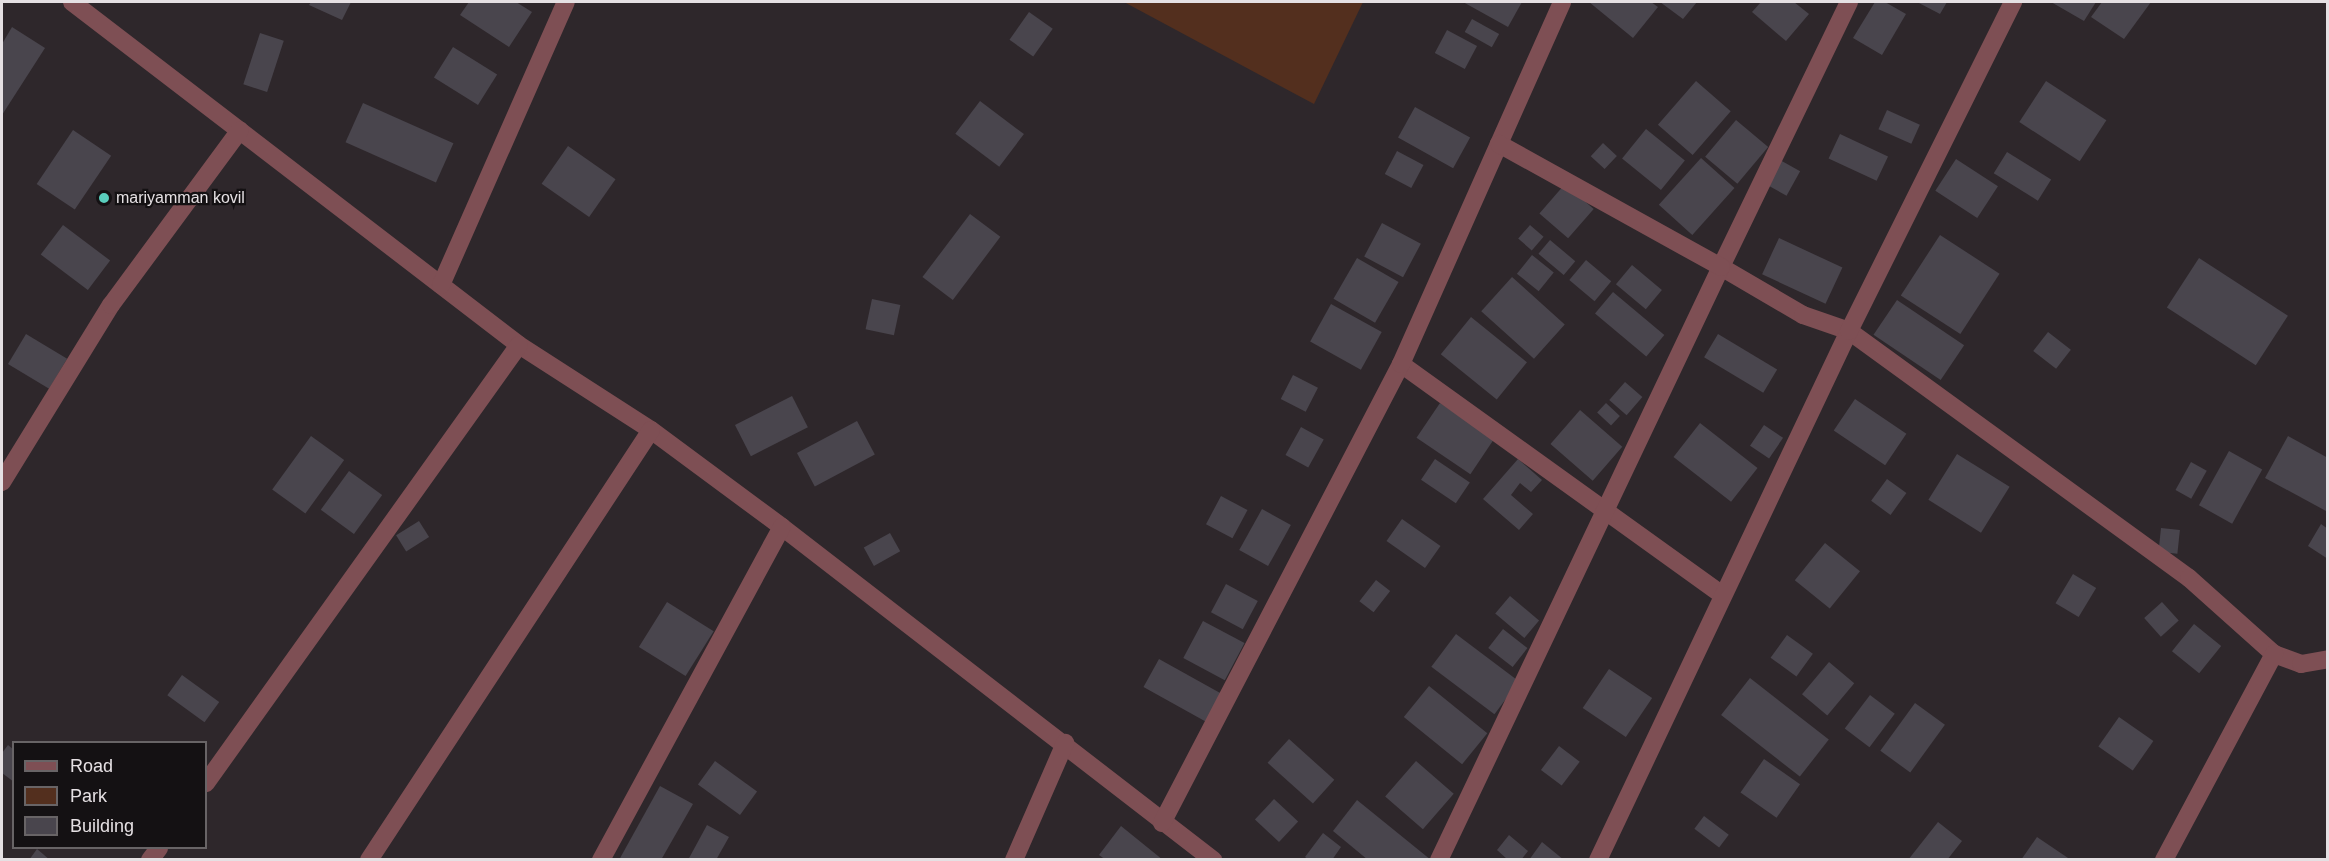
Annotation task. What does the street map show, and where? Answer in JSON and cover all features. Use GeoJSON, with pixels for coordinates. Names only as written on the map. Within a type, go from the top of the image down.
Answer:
{"type":"FeatureCollection","features":[{"type":"Feature","properties":{"kind":"street"},"geometry":{"type":"LineString","coordinates":[[72,2],[519,345],[651,430],[782,527],[1065,743],[1162,823],[1213,860]]}},
{"type":"Feature","properties":{"kind":"street"},"geometry":{"type":"LineString","coordinates":[[441,285],[566,2]]}},
{"type":"Feature","properties":{"kind":"street"},"geometry":{"type":"LineString","coordinates":[[1162,823],[1401,364],[1562,2]]}},
{"type":"Feature","properties":{"kind":"street"},"geometry":{"type":"LineString","coordinates":[[1439,860],[1849,2]]}},
{"type":"Feature","properties":{"kind":"street"},"geometry":{"type":"LineString","coordinates":[[1598,860],[1849,332],[2013,2]]}},
{"type":"Feature","properties":{"kind":"street"},"geometry":{"type":"LineString","coordinates":[[2,482],[111,305],[240,130]]}},
{"type":"Feature","properties":{"kind":"street"},"geometry":{"type":"LineString","coordinates":[[1499,144],[1803,315],[1849,332],[2189,578],[2274,654],[2301,664],[2328,659]]}},
{"type":"Feature","properties":{"kind":"street"},"geometry":{"type":"LineString","coordinates":[[207,782],[519,345]]}},
{"type":"Feature","properties":{"kind":"street"},"geometry":{"type":"LineString","coordinates":[[1401,364],[1604,512],[1724,595]]}},
{"type":"Feature","properties":{"kind":"street"},"geometry":{"type":"LineString","coordinates":[[369,860],[651,430]]}},
{"type":"Feature","properties":{"kind":"street"},"geometry":{"type":"LineString","coordinates":[[601,860],[782,527]]}},
{"type":"Feature","properties":{"kind":"street"},"geometry":{"type":"LineString","coordinates":[[2164,860],[2274,654]]}},
{"type":"Feature","properties":{"kind":"street"},"geometry":{"type":"LineString","coordinates":[[1014,860],[1065,743]]}},
{"type":"Feature","properties":{"kind":"green space"},"geometry":{"type":"Polygon","coordinates":[[[1124,2],[1363,2],[1314,104],[1124,2]]]}},
{"type":"Feature","properties":{"kind":"building"},"geometry":{"type":"Polygon","coordinates":[[[311,2],[351,2],[342,20],[309,5],[311,2]]]}},
{"type":"Feature","properties":{"kind":"building"},"geometry":{"type":"Polygon","coordinates":[[[469,2],[516,2],[532,12],[509,47],[460,15],[469,2]]]}},
{"type":"Feature","properties":{"kind":"building"},"geometry":{"type":"Polygon","coordinates":[[[1463,2],[1522,2],[1508,27],[1463,2]]]}},
{"type":"Feature","properties":{"kind":"building"},"geometry":{"type":"Polygon","coordinates":[[[1589,2],[1651,2],[1658,7],[1633,38],[1589,2]]]}},
{"type":"Feature","properties":{"kind":"building"},"geometry":{"type":"Polygon","coordinates":[[[1660,2],[1697,2],[1683,19],[1660,2]]]}},
{"type":"Feature","properties":{"kind":"building"},"geometry":{"type":"Polygon","coordinates":[[[1761,2],[1794,2],[1809,14],[1786,41],[1752,12],[1761,2]]]}},
{"type":"Feature","properties":{"kind":"building"},"geometry":{"type":"Polygon","coordinates":[[[1875,2],[1885,2],[1906,14],[1882,55],[1853,38],[1875,2]]]}},
{"type":"Feature","properties":{"kind":"building"},"geometry":{"type":"Polygon","coordinates":[[[1917,2],[1947,2],[1940,14],[1917,2]]]}},
{"type":"Feature","properties":{"kind":"building"},"geometry":{"type":"Polygon","coordinates":[[[2051,2],[2096,2],[2084,21],[2051,2]]]}},
{"type":"Feature","properties":{"kind":"building"},"geometry":{"type":"Polygon","coordinates":[[[2102,2],[2151,2],[2124,39],[2091,17],[2102,2]]]}},
{"type":"Feature","properties":{"kind":"building"},"geometry":{"type":"Polygon","coordinates":[[[1029,12],[1053,29],[1033,56],[1009,40],[1029,12]]]}},
{"type":"Feature","properties":{"kind":"building"},"geometry":{"type":"Polygon","coordinates":[[[1472,19],[1499,34],[1492,47],[1465,32],[1472,19]]]}},
{"type":"Feature","properties":{"kind":"building"},"geometry":{"type":"Polygon","coordinates":[[[12,27],[45,48],[2,115],[2,44],[12,27]]]}},
{"type":"Feature","properties":{"kind":"building"},"geometry":{"type":"Polygon","coordinates":[[[1447,30],[1477,46],[1465,69],[1435,53],[1447,30]]]}},
{"type":"Feature","properties":{"kind":"building"},"geometry":{"type":"Polygon","coordinates":[[[260,33],[284,41],[267,92],[243,84],[260,33]]]}},
{"type":"Feature","properties":{"kind":"building"},"geometry":{"type":"Polygon","coordinates":[[[453,47],[497,75],[478,105],[434,78],[453,47]]]}},
{"type":"Feature","properties":{"kind":"building"},"geometry":{"type":"Polygon","coordinates":[[[1696,81],[1731,111],[1693,155],[1658,125],[1696,81]]]}},
{"type":"Feature","properties":{"kind":"building"},"geometry":{"type":"Polygon","coordinates":[[[2046,81],[2106,120],[2080,161],[2019,122],[2046,81]]]}},
{"type":"Feature","properties":{"kind":"building"},"geometry":{"type":"Polygon","coordinates":[[[980,101],[1024,134],[999,167],[955,134],[980,101]]]}},
{"type":"Feature","properties":{"kind":"building"},"geometry":{"type":"Polygon","coordinates":[[[363,103],[453,143],[436,183],[346,142],[363,103]]]}},
{"type":"Feature","properties":{"kind":"building"},"geometry":{"type":"Polygon","coordinates":[[[1415,107],[1470,138],[1453,168],[1398,138],[1415,107]]]}},
{"type":"Feature","properties":{"kind":"building"},"geometry":{"type":"Polygon","coordinates":[[[1887,110],[1920,125],[1911,144],[1878,129],[1887,110]]]}},
{"type":"Feature","properties":{"kind":"building"},"geometry":{"type":"Polygon","coordinates":[[[1736,120],[1768,147],[1737,184],[1705,157],[1736,120]]]}},
{"type":"Feature","properties":{"kind":"building"},"geometry":{"type":"Polygon","coordinates":[[[1646,129],[1685,160],[1661,190],[1622,159],[1646,129]]]}},
{"type":"Feature","properties":{"kind":"building"},"geometry":{"type":"Polygon","coordinates":[[[73,130],[111,156],[75,210],[37,184],[73,130]]]}},
{"type":"Feature","properties":{"kind":"building"},"geometry":{"type":"Polygon","coordinates":[[[1840,134],[1888,156],[1877,181],[1829,158],[1840,134]]]}},
{"type":"Feature","properties":{"kind":"building"},"geometry":{"type":"Polygon","coordinates":[[[1603,143],[1617,156],[1605,169],[1591,156],[1603,143]]]}},
{"type":"Feature","properties":{"kind":"building"},"geometry":{"type":"Polygon","coordinates":[[[568,146],[616,179],[589,217],[542,184],[568,146]]]}},
{"type":"Feature","properties":{"kind":"building"},"geometry":{"type":"Polygon","coordinates":[[[1397,151],[1423,165],[1411,188],[1385,174],[1397,151]]]}},
{"type":"Feature","properties":{"kind":"building"},"geometry":{"type":"Polygon","coordinates":[[[2007,152],[2051,180],[2038,201],[1994,173],[2007,152]]]}},
{"type":"Feature","properties":{"kind":"building"},"geometry":{"type":"Polygon","coordinates":[[[1701,158],[1734,188],[1692,235],[1659,205],[1701,158]]]}},
{"type":"Feature","properties":{"kind":"building"},"geometry":{"type":"Polygon","coordinates":[[[1956,159],[1998,186],[1977,218],[1935,191],[1956,159]]]}},
{"type":"Feature","properties":{"kind":"building"},"geometry":{"type":"Polygon","coordinates":[[[1780,160],[1800,171],[1787,196],[1766,184],[1780,160]]]}},
{"type":"Feature","properties":{"kind":"building"},"geometry":{"type":"Polygon","coordinates":[[[1565,184],[1594,209],[1568,238],[1539,213],[1565,184]]]}},
{"type":"Feature","properties":{"kind":"building"},"geometry":{"type":"Polygon","coordinates":[[[970,214],[1000,237],[953,300],[922,277],[970,214]]]}},
{"type":"Feature","properties":{"kind":"building"},"geometry":{"type":"Polygon","coordinates":[[[1382,223],[1421,244],[1403,277],[1364,257],[1382,223]]]}},
{"type":"Feature","properties":{"kind":"building"},"geometry":{"type":"Polygon","coordinates":[[[63,225],[110,261],[88,290],[41,255],[63,225]]]}},
{"type":"Feature","properties":{"kind":"building"},"geometry":{"type":"Polygon","coordinates":[[[1530,225],[1544,237],[1532,250],[1518,239],[1530,225]]]}},
{"type":"Feature","properties":{"kind":"building"},"geometry":{"type":"Polygon","coordinates":[[[1940,235],[2000,274],[1960,334],[1901,295],[1940,235]]]}},
{"type":"Feature","properties":{"kind":"building"},"geometry":{"type":"Polygon","coordinates":[[[1779,238],[1842,268],[1826,304],[1762,274],[1779,238]]]}},
{"type":"Feature","properties":{"kind":"building"},"geometry":{"type":"Polygon","coordinates":[[[1550,240],[1575,261],[1564,275],[1538,254],[1550,240]]]}},
{"type":"Feature","properties":{"kind":"building"},"geometry":{"type":"Polygon","coordinates":[[[1532,255],[1554,273],[1539,291],[1517,274],[1532,255]]]}},
{"type":"Feature","properties":{"kind":"building"},"geometry":{"type":"Polygon","coordinates":[[[1357,258],[1399,282],[1375,323],[1334,299],[1357,258]]]}},
{"type":"Feature","properties":{"kind":"building"},"geometry":{"type":"Polygon","coordinates":[[[2199,258],[2288,316],[2256,365],[2167,307],[2199,258]]]}},
{"type":"Feature","properties":{"kind":"building"},"geometry":{"type":"Polygon","coordinates":[[[1586,260],[1611,281],[1595,301],[1569,280],[1586,260]]]}},
{"type":"Feature","properties":{"kind":"building"},"geometry":{"type":"Polygon","coordinates":[[[1632,265],[1662,290],[1646,309],[1616,284],[1632,265]]]}},
{"type":"Feature","properties":{"kind":"building"},"geometry":{"type":"Polygon","coordinates":[[[1512,277],[1565,325],[1534,359],[1481,311],[1512,277]]]}},
{"type":"Feature","properties":{"kind":"building"},"geometry":{"type":"Polygon","coordinates":[[[1613,292],[1664,335],[1646,357],[1595,313],[1613,292]]]}},
{"type":"Feature","properties":{"kind":"building"},"geometry":{"type":"Polygon","coordinates":[[[872,299],[900,305],[894,335],[866,329],[872,299]]]}},
{"type":"Feature","properties":{"kind":"building"},"geometry":{"type":"Polygon","coordinates":[[[1897,300],[1964,345],[1941,380],[1874,335],[1897,300]]]}},
{"type":"Feature","properties":{"kind":"building"},"geometry":{"type":"Polygon","coordinates":[[[1331,304],[1382,332],[1361,370],[1310,342],[1331,304]]]}},
{"type":"Feature","properties":{"kind":"building"},"geometry":{"type":"Polygon","coordinates":[[[1471,317],[1527,362],[1497,400],[1441,354],[1471,317]]]}},
{"type":"Feature","properties":{"kind":"building"},"geometry":{"type":"Polygon","coordinates":[[[2048,332],[2071,350],[2056,369],[2033,351],[2048,332]]]}},
{"type":"Feature","properties":{"kind":"building"},"geometry":{"type":"Polygon","coordinates":[[[26,334],[67,359],[49,389],[8,364],[26,334]]]}},
{"type":"Feature","properties":{"kind":"building"},"geometry":{"type":"Polygon","coordinates":[[[1718,334],[1777,370],[1763,393],[1704,357],[1718,334]]]}},
{"type":"Feature","properties":{"kind":"building"},"geometry":{"type":"Polygon","coordinates":[[[1293,375],[1318,388],[1306,412],[1281,399],[1293,375]]]}},
{"type":"Feature","properties":{"kind":"building"},"geometry":{"type":"Polygon","coordinates":[[[1625,382],[1642,397],[1627,415],[1609,400],[1625,382]]]}},
{"type":"Feature","properties":{"kind":"building"},"geometry":{"type":"Polygon","coordinates":[[[792,396],[808,427],[751,456],[735,425],[792,396]]]}},
{"type":"Feature","properties":{"kind":"building"},"geometry":{"type":"Polygon","coordinates":[[[1855,399],[1906,434],[1885,465],[1834,431],[1855,399]]]}},
{"type":"Feature","properties":{"kind":"building"},"geometry":{"type":"Polygon","coordinates":[[[1440,403],[1494,439],[1470,474],[1417,438],[1440,403]]]}},
{"type":"Feature","properties":{"kind":"building"},"geometry":{"type":"Polygon","coordinates":[[[1606,403],[1620,416],[1611,425],[1597,413],[1606,403]]]}},
{"type":"Feature","properties":{"kind":"building"},"geometry":{"type":"Polygon","coordinates":[[[1580,410],[1622,447],[1593,481],[1550,444],[1580,410]]]}},
{"type":"Feature","properties":{"kind":"building"},"geometry":{"type":"Polygon","coordinates":[[[857,421],[875,455],[815,486],[797,453],[857,421]]]}},
{"type":"Feature","properties":{"kind":"building"},"geometry":{"type":"Polygon","coordinates":[[[1700,423],[1758,468],[1731,502],[1674,457],[1700,423]]]}},
{"type":"Feature","properties":{"kind":"building"},"geometry":{"type":"Polygon","coordinates":[[[1764,425],[1783,438],[1769,459],[1750,446],[1764,425]]]}},
{"type":"Feature","properties":{"kind":"building"},"geometry":{"type":"Polygon","coordinates":[[[1301,427],[1324,440],[1308,468],[1285,455],[1301,427]]]}},
{"type":"Feature","properties":{"kind":"building"},"geometry":{"type":"Polygon","coordinates":[[[311,436],[344,460],[305,513],[272,489],[311,436]]]}},
{"type":"Feature","properties":{"kind":"building"},"geometry":{"type":"Polygon","coordinates":[[[2288,436],[2328,458],[2326,511],[2265,478],[2288,436]]]}},
{"type":"Feature","properties":{"kind":"building"},"geometry":{"type":"Polygon","coordinates":[[[2229,451],[2262,469],[2232,524],[2199,505],[2229,451]]]}},
{"type":"Feature","properties":{"kind":"building"},"geometry":{"type":"Polygon","coordinates":[[[1957,454],[2010,487],[1981,533],[1928,500],[1957,454]]]}},
{"type":"Feature","properties":{"kind":"building"},"geometry":{"type":"Polygon","coordinates":[[[1435,459],[1470,482],[1456,503],[1421,480],[1435,459]]]}},
{"type":"Feature","properties":{"kind":"building"},"geometry":{"type":"Polygon","coordinates":[[[1518,459],[1542,480],[1531,492],[1520,483],[1511,495],[1533,514],[1519,530],[1483,499],[1518,459]]]}},
{"type":"Feature","properties":{"kind":"building"},"geometry":{"type":"Polygon","coordinates":[[[2191,462],[2207,471],[2191,499],[2175,490],[2191,462]]]}},
{"type":"Feature","properties":{"kind":"building"},"geometry":{"type":"Polygon","coordinates":[[[349,471],[382,495],[354,534],[321,510],[349,471]]]}},
{"type":"Feature","properties":{"kind":"building"},"geometry":{"type":"Polygon","coordinates":[[[1887,479],[1906,493],[1891,515],[1871,501],[1887,479]]]}},
{"type":"Feature","properties":{"kind":"building"},"geometry":{"type":"Polygon","coordinates":[[[1221,496],[1247,510],[1232,538],[1206,524],[1221,496]]]}},
{"type":"Feature","properties":{"kind":"building"},"geometry":{"type":"Polygon","coordinates":[[[1262,509],[1291,525],[1268,566],[1239,550],[1262,509]]]}},
{"type":"Feature","properties":{"kind":"building"},"geometry":{"type":"Polygon","coordinates":[[[1402,519],[1441,546],[1425,568],[1387,541],[1402,519]]]}},
{"type":"Feature","properties":{"kind":"building"},"geometry":{"type":"Polygon","coordinates":[[[419,521],[429,537],[406,551],[396,535],[419,521]]]}},
{"type":"Feature","properties":{"kind":"building"},"geometry":{"type":"Polygon","coordinates":[[[2321,524],[2328,529],[2328,559],[2308,546],[2321,524]]]}},
{"type":"Feature","properties":{"kind":"building"},"geometry":{"type":"Polygon","coordinates":[[[2161,528],[2180,530],[2177,554],[2158,552],[2161,528]]]}},
{"type":"Feature","properties":{"kind":"building"},"geometry":{"type":"Polygon","coordinates":[[[890,533],[900,551],[874,566],[864,548],[890,533]]]}},
{"type":"Feature","properties":{"kind":"building"},"geometry":{"type":"Polygon","coordinates":[[[1825,543],[1860,571],[1830,609],[1795,580],[1825,543]]]}},
{"type":"Feature","properties":{"kind":"building"},"geometry":{"type":"Polygon","coordinates":[[[2073,574],[2096,588],[2079,617],[2055,603],[2073,574]]]}},
{"type":"Feature","properties":{"kind":"building"},"geometry":{"type":"Polygon","coordinates":[[[1376,580],[1390,591],[1374,612],[1359,601],[1376,580]]]}},
{"type":"Feature","properties":{"kind":"building"},"geometry":{"type":"Polygon","coordinates":[[[1226,584],[1258,601],[1243,629],[1211,612],[1226,584]]]}},
{"type":"Feature","properties":{"kind":"building"},"geometry":{"type":"Polygon","coordinates":[[[1510,596],[1539,620],[1524,638],[1495,614],[1510,596]]]}},
{"type":"Feature","properties":{"kind":"building"},"geometry":{"type":"Polygon","coordinates":[[[667,602],[714,631],[686,676],[639,647],[667,602]]]}},
{"type":"Feature","properties":{"kind":"building"},"geometry":{"type":"Polygon","coordinates":[[[2162,602],[2179,621],[2161,637],[2144,618],[2162,602]]]}},
{"type":"Feature","properties":{"kind":"building"},"geometry":{"type":"Polygon","coordinates":[[[1203,621],[1244,643],[1225,680],[1183,658],[1203,621]]]}},
{"type":"Feature","properties":{"kind":"building"},"geometry":{"type":"Polygon","coordinates":[[[2194,624],[2221,646],[2199,673],[2172,651],[2194,624]]]}},
{"type":"Feature","properties":{"kind":"building"},"geometry":{"type":"Polygon","coordinates":[[[1503,629],[1527,648],[1513,667],[1488,648],[1503,629]]]}},
{"type":"Feature","properties":{"kind":"building"},"geometry":{"type":"Polygon","coordinates":[[[1456,634],[1519,682],[1494,714],[1431,667],[1456,634]]]}},
{"type":"Feature","properties":{"kind":"building"},"geometry":{"type":"Polygon","coordinates":[[[1787,635],[1813,654],[1796,676],[1771,658],[1787,635]]]}},
{"type":"Feature","properties":{"kind":"building"},"geometry":{"type":"Polygon","coordinates":[[[1159,659],[1223,694],[1207,722],[1143,687],[1159,659]]]}},
{"type":"Feature","properties":{"kind":"building"},"geometry":{"type":"Polygon","coordinates":[[[1829,662],[1854,683],[1827,715],[1802,694],[1829,662]]]}},
{"type":"Feature","properties":{"kind":"building"},"geometry":{"type":"Polygon","coordinates":[[[1609,669],[1652,698],[1626,737],[1583,708],[1609,669]]]}},
{"type":"Feature","properties":{"kind":"building"},"geometry":{"type":"Polygon","coordinates":[[[182,675],[219,702],[205,722],[167,695],[182,675]]]}},
{"type":"Feature","properties":{"kind":"building"},"geometry":{"type":"Polygon","coordinates":[[[1750,678],[1829,740],[1800,777],[1721,715],[1750,678]]]}},
{"type":"Feature","properties":{"kind":"building"},"geometry":{"type":"Polygon","coordinates":[[[1429,686],[1487,733],[1462,764],[1404,717],[1429,686]]]}},
{"type":"Feature","properties":{"kind":"building"},"geometry":{"type":"Polygon","coordinates":[[[1870,695],[1895,714],[1869,747],[1845,729],[1870,695]]]}},
{"type":"Feature","properties":{"kind":"building"},"geometry":{"type":"Polygon","coordinates":[[[1915,703],[1945,725],[1910,772],[1880,751],[1915,703]]]}},
{"type":"Feature","properties":{"kind":"building"},"geometry":{"type":"Polygon","coordinates":[[[2119,717],[2153,741],[2133,771],[2098,746],[2119,717]]]}},
{"type":"Feature","properties":{"kind":"building"},"geometry":{"type":"Polygon","coordinates":[[[1289,739],[1334,780],[1313,804],[1268,763],[1289,739]]]}},
{"type":"Feature","properties":{"kind":"building"},"geometry":{"type":"Polygon","coordinates":[[[8,745],[12,748],[12,780],[2,773],[2,753],[8,745]]]}},
{"type":"Feature","properties":{"kind":"building"},"geometry":{"type":"Polygon","coordinates":[[[1559,746],[1580,762],[1562,786],[1541,770],[1559,746]]]}},
{"type":"Feature","properties":{"kind":"building"},"geometry":{"type":"Polygon","coordinates":[[[1764,759],[1800,784],[1777,818],[1740,793],[1764,759]]]}},
{"type":"Feature","properties":{"kind":"building"},"geometry":{"type":"Polygon","coordinates":[[[715,761],[757,792],[740,815],[698,784],[715,761]]]}},
{"type":"Feature","properties":{"kind":"building"},"geometry":{"type":"Polygon","coordinates":[[[1416,761],[1454,794],[1423,829],[1385,796],[1416,761]]]}},
{"type":"Feature","properties":{"kind":"building"},"geometry":{"type":"Polygon","coordinates":[[[660,786],[693,804],[661,860],[619,860],[660,786]]]}},
{"type":"Feature","properties":{"kind":"building"},"geometry":{"type":"Polygon","coordinates":[[[1274,799],[1298,822],[1279,842],[1255,819],[1274,799]]]}},
{"type":"Feature","properties":{"kind":"building"},"geometry":{"type":"Polygon","coordinates":[[[1357,800],[1431,860],[1368,860],[1333,831],[1357,800]]]}},
{"type":"Feature","properties":{"kind":"building"},"geometry":{"type":"Polygon","coordinates":[[[1704,816],[1729,835],[1719,847],[1694,829],[1704,816]]]}},
{"type":"Feature","properties":{"kind":"building"},"geometry":{"type":"Polygon","coordinates":[[[1938,822],[1962,841],[1947,860],[1908,860],[1938,822]]]}},
{"type":"Feature","properties":{"kind":"building"},"geometry":{"type":"Polygon","coordinates":[[[707,825],[729,837],[716,860],[688,860],[707,825]]]}},
{"type":"Feature","properties":{"kind":"building"},"geometry":{"type":"Polygon","coordinates":[[[1121,826],[1163,860],[1106,860],[1099,855],[1121,826]]]}},
{"type":"Feature","properties":{"kind":"building"},"geometry":{"type":"Polygon","coordinates":[[[1323,833],[1341,847],[1332,860],[1309,860],[1305,857],[1323,833]]]}},
{"type":"Feature","properties":{"kind":"building"},"geometry":{"type":"Polygon","coordinates":[[[1509,835],[1528,851],[1521,860],[1508,860],[1497,850],[1509,835]]]}},
{"type":"Feature","properties":{"kind":"building"},"geometry":{"type":"Polygon","coordinates":[[[2037,837],[2071,860],[2021,860],[2037,837]]]}},
{"type":"Feature","properties":{"kind":"building"},"geometry":{"type":"Polygon","coordinates":[[[1542,842],[1564,860],[1529,860],[1542,842]]]}},
{"type":"Feature","properties":{"kind":"building"},"geometry":{"type":"Polygon","coordinates":[[[37,849],[50,860],[29,860],[37,849]]]}},
{"type":"Feature","properties":{"kind":"place","name":"mariyamman kovil"},"geometry":{"type":"Point","coordinates":[104,198]}}]}
